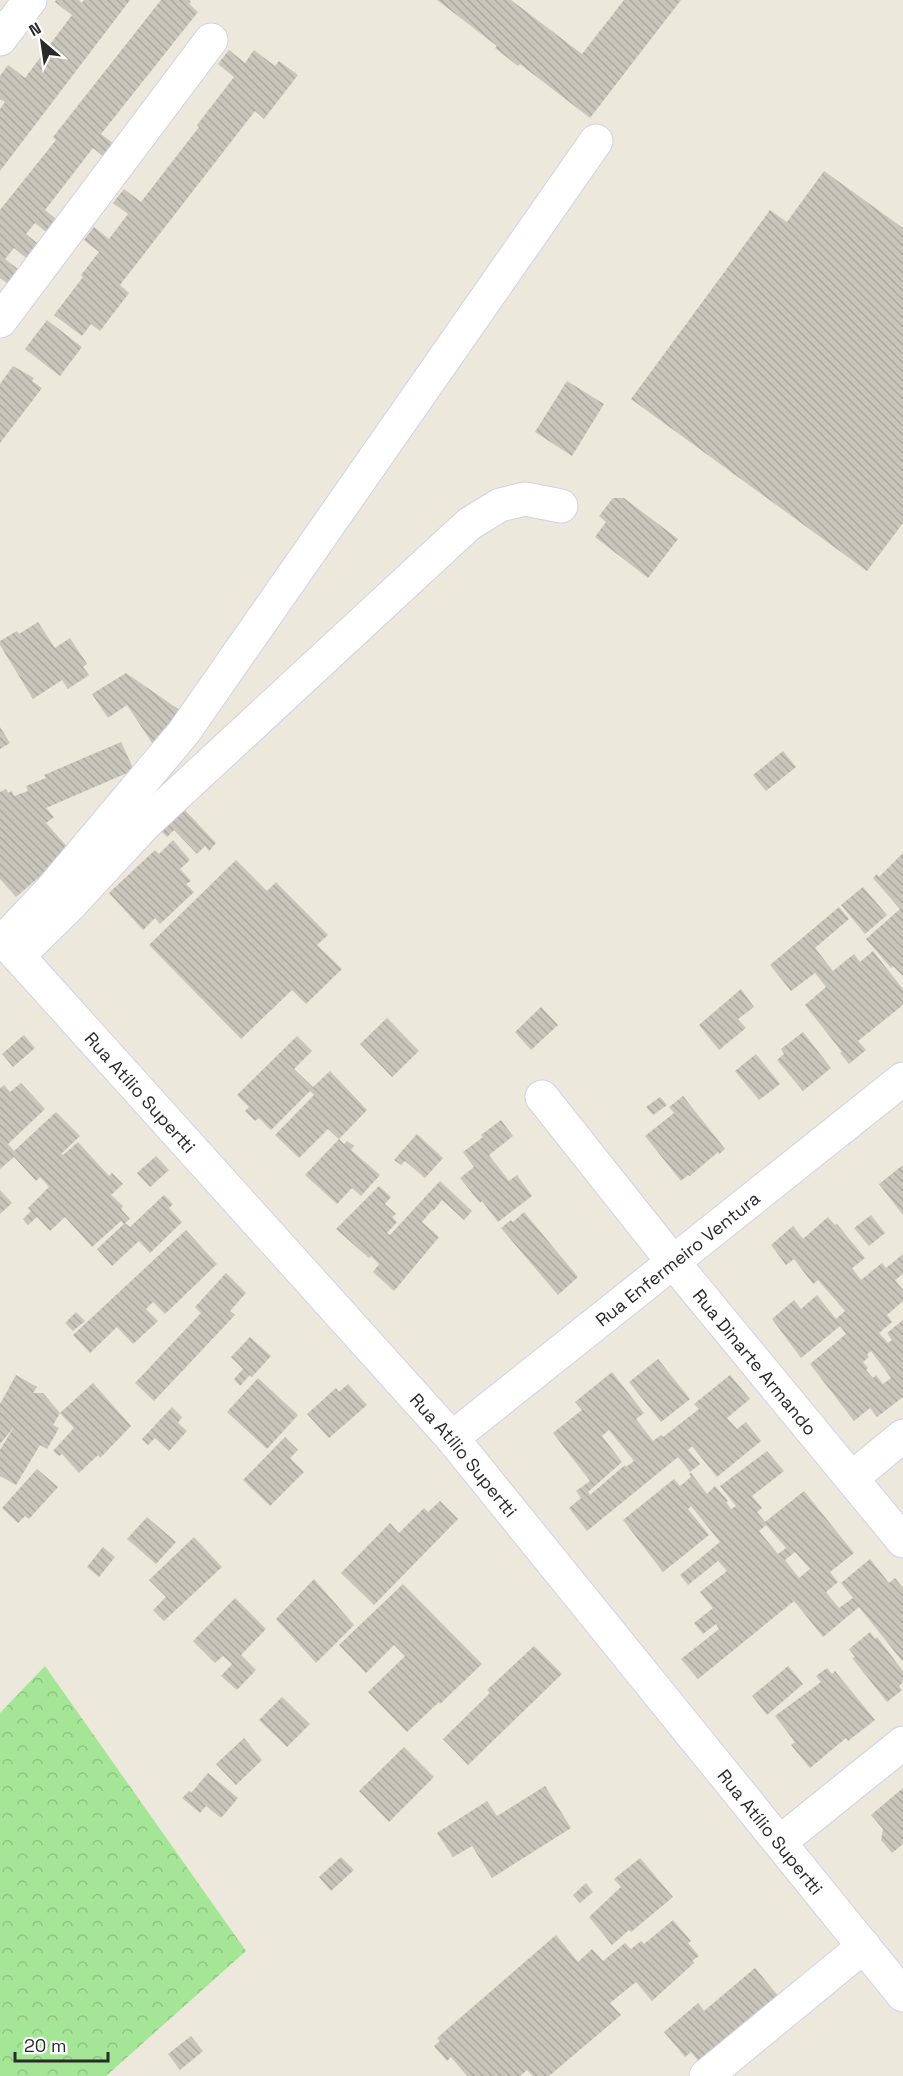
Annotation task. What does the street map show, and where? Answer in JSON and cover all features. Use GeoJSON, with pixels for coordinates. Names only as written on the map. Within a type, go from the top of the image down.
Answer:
{"type":"FeatureCollection","features":[{"type":"Feature","properties":{"kind":"street"},"geometry":{"type":"LineString","coordinates":[[0,39],[30,0]]}},
{"type":"Feature","properties":{"kind":"street"},"geometry":{"type":"LineString","coordinates":[[0,321],[211,40]]}},
{"type":"Feature","properties":{"kind":"street"},"geometry":{"type":"LineString","coordinates":[[7,944],[184,732],[596,141]]}},
{"type":"Feature","properties":{"kind":"street"},"geometry":{"type":"LineString","coordinates":[[7,944],[69,906],[146,824],[469,524],[500,505],[525,499],[561,506]]}},
{"type":"Feature","properties":{"kind":"street","name":"Rua Atílio Supertti"},"geometry":{"type":"LineString","coordinates":[[7,944],[452,1438],[903,1995]]}},
{"type":"Feature","properties":{"kind":"street","name":"Rua Enfermeiro Ventura"},"geometry":{"type":"LineString","coordinates":[[452,1438],[903,1078]]}},
{"type":"Feature","properties":{"kind":"street","name":"Rua Dinarte Armando"},"geometry":{"type":"LineString","coordinates":[[542,1097],[673,1262],[903,1541]]}},
{"type":"Feature","properties":{"kind":"street"},"geometry":{"type":"LineString","coordinates":[[852,1478],[903,1436]]}},
{"type":"Feature","properties":{"kind":"street"},"geometry":{"type":"LineString","coordinates":[[780,1842],[903,1743]]}},
{"type":"Feature","properties":{"kind":"street"},"geometry":{"type":"LineString","coordinates":[[706,2076],[864,1946]]}},
{"type":"Feature","properties":{"kind":"green space"},"geometry":{"type":"Polygon","coordinates":[[[45,1666],[246,1951],[106,2076],[0,2076],[0,1713],[45,1666]]]}},
{"type":"Feature","properties":{"kind":"building"},"geometry":{"type":"Polygon","coordinates":[[[56,0],[79,0],[82,3],[84,0],[130,0],[0,171],[0,109],[5,102],[0,99],[0,76],[8,65],[25,78],[72,15],[55,2],[56,0]]]}},
{"type":"Feature","properties":{"kind":"building"},"geometry":{"type":"Polygon","coordinates":[[[161,0],[189,0],[191,2],[189,4],[198,12],[101,134],[119,148],[109,161],[93,148],[45,210],[61,223],[51,236],[35,223],[26,234],[43,248],[31,262],[14,248],[5,259],[23,273],[12,287],[0,278],[0,210],[56,140],[53,137],[161,0]]]}},
{"type":"Feature","properties":{"kind":"building"},"geometry":{"type":"Polygon","coordinates":[[[437,0],[511,0],[582,54],[624,0],[681,0],[590,118],[520,64],[518,66],[495,48],[497,46],[437,0]]]}},
{"type":"Feature","properties":{"kind":"building"},"geometry":{"type":"Polygon","coordinates":[[[229,50],[245,63],[254,50],[275,66],[279,61],[298,75],[264,119],[255,111],[120,285],[129,293],[100,331],[91,324],[82,336],[54,315],[99,252],[84,240],[94,227],[109,239],[128,214],[113,203],[124,189],[141,202],[199,127],[197,125],[234,77],[218,64],[229,50]]]}},
{"type":"Feature","properties":{"kind":"building"},"geometry":{"type":"Polygon","coordinates":[[[824,171],[903,228],[903,523],[867,571],[631,399],[770,210],[787,222],[824,171]]]}},
{"type":"Feature","properties":{"kind":"building"},"geometry":{"type":"Polygon","coordinates":[[[47,320],[82,347],[60,376],[25,349],[47,320]]]}},
{"type":"Feature","properties":{"kind":"building"},"geometry":{"type":"Polygon","coordinates":[[[13,366],[34,378],[32,381],[42,388],[0,443],[0,384],[13,366]]]}},
{"type":"Feature","properties":{"kind":"building"},"geometry":{"type":"Polygon","coordinates":[[[567,381],[604,404],[572,456],[535,432],[567,381]]]}},
{"type":"Feature","properties":{"kind":"building"},"geometry":{"type":"Polygon","coordinates":[[[613,498],[624,498],[678,539],[648,578],[595,537],[606,522],[599,516],[613,498]]]}},
{"type":"Feature","properties":{"kind":"building"},"geometry":{"type":"Polygon","coordinates":[[[38,622],[55,648],[70,638],[87,664],[83,667],[89,675],[68,689],[62,680],[33,699],[0,645],[0,641],[17,631],[19,634],[38,622]]]}},
{"type":"Feature","properties":{"kind":"building"},"geometry":{"type":"Polygon","coordinates":[[[126,673],[181,711],[154,746],[127,705],[108,718],[92,694],[126,673]]]}},
{"type":"Feature","properties":{"kind":"building"},"geometry":{"type":"Polygon","coordinates":[[[0,727],[10,743],[0,749],[0,727]]]}},
{"type":"Feature","properties":{"kind":"building"},"geometry":{"type":"Polygon","coordinates":[[[121,742],[134,770],[46,808],[54,817],[46,823],[70,850],[16,897],[0,879],[0,792],[6,789],[8,793],[12,791],[14,796],[28,791],[26,786],[46,778],[44,775],[121,742]]]}},
{"type":"Feature","properties":{"kind":"building"},"geometry":{"type":"Polygon","coordinates":[[[783,751],[796,767],[766,791],[753,775],[783,751]]]}},
{"type":"Feature","properties":{"kind":"building"},"geometry":{"type":"Polygon","coordinates":[[[181,806],[216,843],[209,851],[205,846],[197,854],[174,830],[167,837],[158,828],[181,806]]]}},
{"type":"Feature","properties":{"kind":"building"},"geometry":{"type":"Polygon","coordinates":[[[173,840],[190,860],[180,869],[191,881],[186,884],[194,892],[160,924],[155,918],[143,930],[109,893],[155,850],[159,854],[173,840]]]}},
{"type":"Feature","properties":{"kind":"building"},"geometry":{"type":"Polygon","coordinates":[[[903,853],[903,976],[893,966],[891,968],[866,939],[900,909],[873,878],[877,874],[879,877],[903,853]]]}},
{"type":"Feature","properties":{"kind":"building"},"geometry":{"type":"Polygon","coordinates":[[[236,860],[267,891],[276,882],[328,935],[317,945],[342,969],[306,1004],[292,990],[241,1039],[149,945],[236,860]]]}},
{"type":"Feature","properties":{"kind":"building"},"geometry":{"type":"Polygon","coordinates":[[[863,887],[887,915],[865,934],[841,905],[863,887]]]}},
{"type":"Feature","properties":{"kind":"building"},"geometry":{"type":"Polygon","coordinates":[[[839,907],[849,919],[815,948],[833,971],[854,954],[860,962],[873,951],[903,989],[903,1005],[858,1041],[866,1050],[849,1064],[805,1005],[826,987],[815,973],[791,991],[770,965],[839,907]]]}},
{"type":"Feature","properties":{"kind":"building"},"geometry":{"type":"Polygon","coordinates":[[[741,989],[754,1007],[738,1019],[746,1028],[719,1050],[699,1025],[741,989]]]}},
{"type":"Feature","properties":{"kind":"building"},"geometry":{"type":"Polygon","coordinates":[[[541,1007],[558,1025],[531,1050],[515,1032],[541,1007]]]}},
{"type":"Feature","properties":{"kind":"building"},"geometry":{"type":"Polygon","coordinates":[[[387,1018],[419,1051],[392,1077],[360,1044],[387,1018]]]}},
{"type":"Feature","properties":{"kind":"building"},"geometry":{"type":"Polygon","coordinates":[[[803,1032],[831,1068],[803,1091],[777,1060],[784,1054],[781,1049],[803,1032]]]}},
{"type":"Feature","properties":{"kind":"building"},"geometry":{"type":"Polygon","coordinates":[[[24,1035],[35,1048],[13,1067],[2,1054],[24,1035]]]}},
{"type":"Feature","properties":{"kind":"building"},"geometry":{"type":"Polygon","coordinates":[[[297,1036],[312,1051],[294,1069],[313,1087],[330,1071],[367,1110],[339,1139],[328,1129],[299,1158],[275,1135],[314,1095],[310,1091],[271,1130],[259,1118],[255,1121],[245,1111],[249,1107],[237,1095],[297,1036]]]}},
{"type":"Feature","properties":{"kind":"building"},"geometry":{"type":"Polygon","coordinates":[[[756,1054],[780,1084],[759,1100],[735,1071],[756,1054]]]}},
{"type":"Feature","properties":{"kind":"building"},"geometry":{"type":"Polygon","coordinates":[[[21,1083],[45,1109],[8,1144],[14,1151],[56,1112],[80,1136],[61,1154],[63,1155],[78,1142],[109,1176],[112,1173],[123,1184],[111,1195],[123,1206],[121,1209],[130,1219],[124,1224],[121,1221],[92,1247],[65,1217],[50,1231],[37,1217],[28,1225],[23,1219],[31,1211],[28,1208],[49,1187],[40,1177],[36,1181],[14,1157],[0,1169],[0,1088],[4,1085],[10,1092],[21,1083]]]}},
{"type":"Feature","properties":{"kind":"building"},"geometry":{"type":"Polygon","coordinates":[[[683,1096],[725,1149],[681,1181],[645,1136],[674,1113],[669,1107],[683,1096]]]}},
{"type":"Feature","properties":{"kind":"building"},"geometry":{"type":"Polygon","coordinates":[[[660,1097],[667,1105],[653,1115],[646,1107],[660,1097]]]}},
{"type":"Feature","properties":{"kind":"building"},"geometry":{"type":"Polygon","coordinates":[[[501,1120],[513,1136],[489,1155],[509,1181],[517,1175],[532,1196],[498,1222],[460,1178],[474,1167],[463,1152],[501,1120]]]}},
{"type":"Feature","properties":{"kind":"building"},"geometry":{"type":"Polygon","coordinates":[[[417,1134],[443,1158],[425,1178],[405,1161],[401,1165],[394,1160],[417,1134]]]}},
{"type":"Feature","properties":{"kind":"building"},"geometry":{"type":"Polygon","coordinates":[[[339,1139],[344,1144],[347,1141],[354,1146],[351,1150],[380,1175],[361,1196],[352,1188],[337,1204],[305,1175],[339,1139]]]}},
{"type":"Feature","properties":{"kind":"building"},"geometry":{"type":"Polygon","coordinates":[[[156,1156],[169,1170],[150,1187],[137,1173],[156,1156]]]}},
{"type":"Feature","properties":{"kind":"building"},"geometry":{"type":"Polygon","coordinates":[[[903,1165],[903,1215],[879,1184],[903,1165]]]}},
{"type":"Feature","properties":{"kind":"building"},"geometry":{"type":"Polygon","coordinates":[[[440,1181],[472,1211],[464,1220],[442,1200],[432,1210],[422,1222],[439,1237],[394,1291],[373,1272],[379,1264],[336,1229],[379,1186],[391,1197],[385,1204],[396,1214],[392,1217],[397,1222],[387,1233],[390,1235],[440,1181]]]}},
{"type":"Feature","properties":{"kind":"building"},"geometry":{"type":"Polygon","coordinates":[[[0,1190],[12,1203],[0,1214],[0,1190]]]}},
{"type":"Feature","properties":{"kind":"building"},"geometry":{"type":"Polygon","coordinates":[[[164,1195],[173,1204],[169,1208],[182,1222],[150,1253],[139,1241],[112,1266],[97,1249],[125,1223],[130,1227],[164,1195]]]}},
{"type":"Feature","properties":{"kind":"building"},"geometry":{"type":"Polygon","coordinates":[[[524,1212],[578,1277],[558,1295],[501,1228],[511,1220],[513,1222],[524,1212]]]}},
{"type":"Feature","properties":{"kind":"building"},"geometry":{"type":"Polygon","coordinates":[[[871,1215],[885,1233],[869,1246],[854,1228],[871,1215]]]}},
{"type":"Feature","properties":{"kind":"building"},"geometry":{"type":"Polygon","coordinates":[[[828,1217],[835,1225],[837,1224],[865,1258],[852,1268],[861,1280],[882,1263],[886,1268],[903,1254],[903,1274],[895,1280],[903,1290],[903,1301],[887,1315],[892,1322],[879,1333],[888,1343],[892,1340],[887,1333],[903,1320],[903,1397],[877,1417],[870,1408],[854,1421],[810,1364],[846,1334],[840,1326],[801,1358],[772,1319],[794,1300],[801,1309],[817,1295],[836,1319],[845,1311],[818,1280],[813,1284],[794,1259],[786,1265],[771,1245],[793,1226],[803,1239],[828,1217]],[[871,1351],[867,1354],[869,1357],[863,1362],[873,1378],[876,1375],[883,1384],[891,1378],[871,1351]]]}},
{"type":"Feature","properties":{"kind":"building"},"geometry":{"type":"Polygon","coordinates":[[[186,1230],[217,1264],[165,1314],[153,1302],[146,1309],[158,1321],[133,1344],[117,1327],[90,1353],[73,1335],[186,1230]]]}},
{"type":"Feature","properties":{"kind":"building"},"geometry":{"type":"Polygon","coordinates":[[[226,1273],[246,1293],[230,1311],[235,1315],[154,1401],[135,1383],[201,1313],[195,1307],[226,1273]]]}},
{"type":"Feature","properties":{"kind":"building"},"geometry":{"type":"Polygon","coordinates":[[[76,1312],[85,1321],[73,1331],[65,1323],[76,1312]]]}},
{"type":"Feature","properties":{"kind":"building"},"geometry":{"type":"Polygon","coordinates":[[[250,1337],[271,1356],[252,1377],[250,1375],[240,1386],[234,1379],[243,1369],[231,1357],[250,1337]]]}},
{"type":"Feature","properties":{"kind":"building"},"geometry":{"type":"Polygon","coordinates":[[[658,1359],[690,1399],[661,1422],[629,1382],[658,1359]]]}},
{"type":"Feature","properties":{"kind":"building"},"geometry":{"type":"Polygon","coordinates":[[[612,1372],[644,1413],[636,1419],[653,1441],[661,1435],[663,1437],[699,1409],[694,1404],[730,1375],[750,1399],[727,1418],[737,1429],[746,1422],[761,1441],[717,1477],[692,1446],[688,1450],[700,1464],[690,1472],[678,1457],[587,1531],[569,1508],[581,1498],[576,1491],[590,1481],[553,1433],[582,1410],[575,1402],[612,1372]],[[609,1430],[602,1436],[622,1462],[588,1492],[590,1495],[625,1465],[626,1467],[634,1461],[609,1430]]]}},
{"type":"Feature","properties":{"kind":"building"},"geometry":{"type":"Polygon","coordinates":[[[16,1375],[37,1387],[33,1393],[43,1393],[60,1413],[53,1425],[59,1428],[47,1449],[40,1445],[16,1485],[0,1476],[0,1450],[14,1427],[0,1444],[0,1404],[16,1375]]]}},
{"type":"Feature","properties":{"kind":"building"},"geometry":{"type":"Polygon","coordinates":[[[258,1378],[298,1415],[267,1449],[227,1412],[258,1378]]]}},
{"type":"Feature","properties":{"kind":"building"},"geometry":{"type":"Polygon","coordinates":[[[93,1383],[131,1426],[100,1458],[98,1455],[79,1473],[62,1454],[59,1456],[53,1451],[74,1428],[60,1413],[93,1383]]]}},
{"type":"Feature","properties":{"kind":"building"},"geometry":{"type":"Polygon","coordinates":[[[348,1384],[367,1405],[329,1438],[307,1414],[336,1388],[339,1392],[348,1384]]]}},
{"type":"Feature","properties":{"kind":"building"},"geometry":{"type":"Polygon","coordinates":[[[172,1407],[182,1417],[178,1423],[187,1431],[169,1451],[155,1438],[148,1445],[142,1439],[172,1407]]]}},
{"type":"Feature","properties":{"kind":"building"},"geometry":{"type":"Polygon","coordinates":[[[285,1437],[298,1450],[290,1458],[304,1472],[270,1506],[243,1480],[285,1437]]]}},
{"type":"Feature","properties":{"kind":"building"},"geometry":{"type":"Polygon","coordinates":[[[767,1451],[784,1471],[752,1496],[762,1508],[757,1512],[765,1522],[804,1491],[854,1553],[830,1572],[838,1582],[826,1592],[839,1608],[853,1598],[841,1583],[870,1559],[889,1583],[895,1578],[903,1588],[903,1662],[859,1607],[823,1637],[794,1601],[698,1679],[681,1659],[719,1629],[716,1624],[703,1634],[694,1623],[713,1608],[700,1592],[727,1571],[718,1561],[688,1585],[680,1575],[720,1542],[691,1506],[688,1509],[709,1535],[663,1572],[623,1520],[674,1479],[680,1486],[691,1477],[689,1474],[691,1473],[707,1494],[715,1486],[728,1501],[726,1502],[731,1509],[736,1506],[720,1486],[767,1451]],[[766,1525],[759,1531],[778,1554],[786,1548],[766,1525]],[[795,1552],[785,1560],[799,1578],[810,1569],[795,1552]]]}},
{"type":"Feature","properties":{"kind":"building"},"geometry":{"type":"Polygon","coordinates":[[[37,1469],[58,1487],[29,1519],[25,1516],[18,1523],[2,1508],[37,1469]]]}},
{"type":"Feature","properties":{"kind":"building"},"geometry":{"type":"Polygon","coordinates":[[[440,1501],[458,1519],[374,1605],[341,1573],[390,1523],[399,1533],[424,1508],[428,1512],[440,1501]]]}},
{"type":"Feature","properties":{"kind":"building"},"geometry":{"type":"Polygon","coordinates":[[[147,1517],[176,1542],[156,1564],[127,1539],[147,1517]]]}},
{"type":"Feature","properties":{"kind":"building"},"geometry":{"type":"Polygon","coordinates":[[[194,1537],[222,1567],[164,1621],[153,1610],[166,1597],[149,1580],[194,1537]]]}},
{"type":"Feature","properties":{"kind":"building"},"geometry":{"type":"Polygon","coordinates":[[[103,1547],[115,1557],[99,1577],[87,1567],[103,1547]]]}},
{"type":"Feature","properties":{"kind":"building"},"geometry":{"type":"Polygon","coordinates":[[[314,1579],[354,1625],[316,1663],[276,1619],[314,1579]]]}},
{"type":"Feature","properties":{"kind":"building"},"geometry":{"type":"Polygon","coordinates":[[[403,1584],[482,1664],[407,1732],[368,1692],[405,1656],[394,1645],[366,1673],[339,1645],[403,1584]]]}},
{"type":"Feature","properties":{"kind":"building"},"geometry":{"type":"Polygon","coordinates":[[[235,1598],[266,1629],[241,1655],[256,1670],[237,1690],[221,1676],[232,1664],[223,1656],[215,1663],[193,1641],[235,1598]]]}},
{"type":"Feature","properties":{"kind":"building"},"geometry":{"type":"Polygon","coordinates":[[[870,1632],[875,1639],[877,1637],[903,1671],[903,1682],[899,1686],[902,1690],[887,1702],[852,1658],[855,1657],[849,1649],[870,1632]]]}},
{"type":"Feature","properties":{"kind":"building"},"geometry":{"type":"Polygon","coordinates":[[[534,1646],[562,1674],[468,1765],[443,1739],[490,1693],[487,1690],[534,1646]]]}},
{"type":"Feature","properties":{"kind":"building"},"geometry":{"type":"Polygon","coordinates":[[[788,1666],[803,1684],[767,1715],[752,1696],[788,1666]]]}},
{"type":"Feature","properties":{"kind":"building"},"geometry":{"type":"Polygon","coordinates":[[[827,1668],[832,1674],[835,1671],[875,1720],[848,1741],[846,1738],[810,1768],[791,1745],[795,1742],[775,1716],[821,1682],[816,1676],[827,1668]]]}},
{"type":"Feature","properties":{"kind":"building"},"geometry":{"type":"Polygon","coordinates":[[[282,1697],[310,1724],[287,1747],[259,1720],[282,1697]]]}},
{"type":"Feature","properties":{"kind":"building"},"geometry":{"type":"Polygon","coordinates":[[[244,1738],[262,1760],[236,1785],[216,1764],[244,1738]]]}},
{"type":"Feature","properties":{"kind":"building"},"geometry":{"type":"Polygon","coordinates":[[[404,1747],[434,1777],[389,1822],[359,1791],[404,1747]]]}},
{"type":"Feature","properties":{"kind":"building"},"geometry":{"type":"Polygon","coordinates":[[[208,1773],[238,1798],[221,1818],[206,1806],[200,1813],[182,1798],[189,1791],[191,1793],[208,1773]]]}},
{"type":"Feature","properties":{"kind":"building"},"geometry":{"type":"Polygon","coordinates":[[[545,1786],[571,1828],[492,1878],[472,1846],[453,1857],[437,1833],[487,1801],[497,1816],[545,1786]]]}},
{"type":"Feature","properties":{"kind":"building"},"geometry":{"type":"Polygon","coordinates":[[[903,1788],[903,1844],[892,1853],[881,1840],[883,1829],[871,1815],[903,1788]]]}},
{"type":"Feature","properties":{"kind":"building"},"geometry":{"type":"Polygon","coordinates":[[[341,1857],[354,1870],[331,1891],[319,1877],[341,1857]]]}},
{"type":"Feature","properties":{"kind":"building"},"geometry":{"type":"Polygon","coordinates":[[[640,1858],[673,1897],[612,1945],[589,1917],[621,1887],[614,1879],[640,1858]]]}},
{"type":"Feature","properties":{"kind":"building"},"geometry":{"type":"Polygon","coordinates":[[[586,1883],[593,1892],[580,1903],[573,1895],[586,1883]]]}},
{"type":"Feature","properties":{"kind":"building"},"geometry":{"type":"Polygon","coordinates":[[[673,1920],[691,1941],[688,1943],[699,1956],[692,1961],[694,1963],[652,2001],[636,1982],[610,2003],[621,2015],[549,2076],[533,2076],[527,2070],[520,2076],[467,2076],[451,2057],[447,2061],[434,2046],[440,2041],[437,2038],[556,1935],[578,1962],[592,1949],[603,1961],[625,1943],[631,1949],[641,1941],[644,1944],[673,1920]]]}},
{"type":"Feature","properties":{"kind":"building"},"geometry":{"type":"Polygon","coordinates":[[[755,1968],[780,1998],[701,2064],[691,2052],[685,2057],[664,2032],[698,2003],[704,2011],[755,1968]]]}},
{"type":"Feature","properties":{"kind":"building"},"geometry":{"type":"Polygon","coordinates":[[[191,2036],[203,2051],[180,2070],[168,2054],[191,2036]]]}}]}
